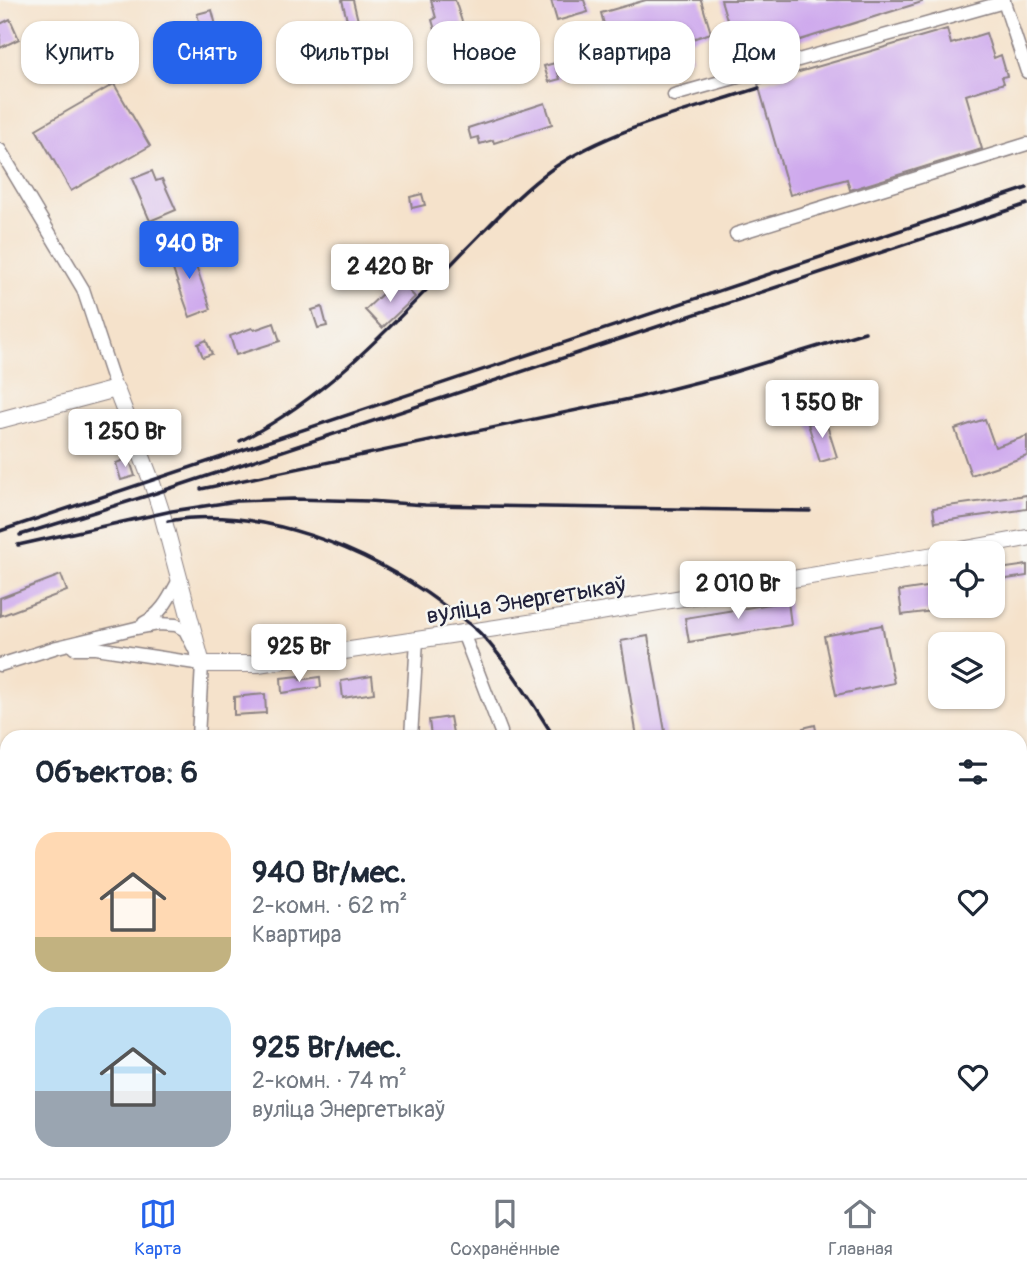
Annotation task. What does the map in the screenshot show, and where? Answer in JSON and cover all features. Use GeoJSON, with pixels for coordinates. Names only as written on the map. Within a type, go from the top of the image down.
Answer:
{"type":"FeatureCollection","features":[{"type":"Feature","properties":{"kind":"main road"},"geometry":{"type":"LineString","coordinates":[[0,420],[116,389],[152,480],[202,664]]}},
{"type":"Feature","properties":{"kind":"main road","name":"вуліца Энергетыкаў"},"geometry":{"type":"LineString","coordinates":[[1005,542],[1027,538]]}},
{"type":"Feature","properties":{"kind":"main road","name":"вуліца Энергетыкаў"},"geometry":{"type":"LineString","coordinates":[[202,664],[258,664],[622,608],[928,555]]}},
{"type":"Feature","properties":{"kind":"street"},"geometry":{"type":"LineString","coordinates":[[674,95],[1004,1],[1027,72]]}},
{"type":"Feature","properties":{"kind":"street"},"geometry":{"type":"LineString","coordinates":[[736,234],[1027,144]]}},
{"type":"Feature","properties":{"kind":"street"},"geometry":{"type":"LineString","coordinates":[[0,149],[83,289],[116,389]]}},
{"type":"Feature","properties":{"kind":"street"},"geometry":{"type":"LineString","coordinates":[[136,628],[154,617],[164,606],[180,578]]}},
{"type":"Feature","properties":{"kind":"street"},"geometry":{"type":"LineString","coordinates":[[0,665],[57,647],[136,628],[158,624],[176,625],[185,630],[202,664],[198,730]]}},
{"type":"Feature","properties":{"kind":"street"},"geometry":{"type":"LineString","coordinates":[[463,633],[501,730]]}},
{"type":"Feature","properties":{"kind":"street"},"geometry":{"type":"LineString","coordinates":[[411,730],[417,640]]}},
{"type":"Feature","properties":{"kind":"street"},"geometry":{"type":"LineString","coordinates":[[57,647],[96,648],[202,664]]}},
{"type":"Feature","properties":{"kind":"building"},"geometry":{"type":"Polygon","coordinates":[[[342,0],[353,0],[358,21],[347,21],[342,0]]]}},
{"type":"Feature","properties":{"kind":"building"},"geometry":{"type":"Polygon","coordinates":[[[431,0],[455,0],[462,21],[432,21],[436,18],[431,0]]]}},
{"type":"Feature","properties":{"kind":"building"},"geometry":{"type":"Polygon","coordinates":[[[551,0],[584,0],[588,12],[557,21],[551,0]]]}},
{"type":"Feature","properties":{"kind":"building"},"geometry":{"type":"Polygon","coordinates":[[[646,0],[701,0],[709,34],[695,38],[695,21],[603,21],[601,13],[646,0]]]}},
{"type":"Feature","properties":{"kind":"building"},"geometry":{"type":"Polygon","coordinates":[[[721,0],[922,0],[800,40],[800,21],[727,21],[721,0]]]}},
{"type":"Feature","properties":{"kind":"building"},"geometry":{"type":"Polygon","coordinates":[[[212,10],[215,21],[199,21],[197,14],[212,10]]]}},
{"type":"Feature","properties":{"kind":"building"},"geometry":{"type":"Polygon","coordinates":[[[10,19],[19,39],[0,48],[0,24],[10,19]]]}},
{"type":"Feature","properties":{"kind":"building"},"geometry":{"type":"Polygon","coordinates":[[[947,29],[951,44],[986,33],[994,58],[1001,55],[1007,76],[1002,77],[1004,83],[966,95],[982,149],[850,190],[847,179],[790,195],[758,84],[800,84],[800,72],[947,29]]]}},
{"type":"Feature","properties":{"kind":"building"},"geometry":{"type":"Polygon","coordinates":[[[554,63],[554,81],[549,82],[544,66],[554,63]]]}},
{"type":"Feature","properties":{"kind":"building"},"geometry":{"type":"Polygon","coordinates":[[[114,84],[150,146],[71,191],[36,129],[114,84]]]}},
{"type":"Feature","properties":{"kind":"building"},"geometry":{"type":"Polygon","coordinates":[[[545,103],[552,124],[494,143],[493,140],[480,144],[478,137],[471,139],[468,128],[545,103]]]}},
{"type":"Feature","properties":{"kind":"building"},"geometry":{"type":"Polygon","coordinates":[[[152,171],[156,181],[162,179],[176,210],[150,221],[132,179],[152,171]]]}},
{"type":"Feature","properties":{"kind":"building"},"geometry":{"type":"Polygon","coordinates":[[[422,194],[425,205],[412,208],[410,197],[422,194]]]}},
{"type":"Feature","properties":{"kind":"building"},"geometry":{"type":"Polygon","coordinates":[[[189,246],[211,309],[190,317],[167,253],[189,246]]]}},
{"type":"Feature","properties":{"kind":"building"},"geometry":{"type":"Polygon","coordinates":[[[398,279],[415,297],[382,328],[365,310],[398,279]]]}},
{"type":"Feature","properties":{"kind":"building"},"geometry":{"type":"Polygon","coordinates":[[[322,307],[327,326],[318,328],[312,310],[322,307]]]}},
{"type":"Feature","properties":{"kind":"building"},"geometry":{"type":"Polygon","coordinates":[[[274,323],[280,341],[236,355],[230,336],[274,323]]]}},
{"type":"Feature","properties":{"kind":"building"},"geometry":{"type":"Polygon","coordinates":[[[206,340],[212,354],[203,357],[198,344],[206,340]]]}},
{"type":"Feature","properties":{"kind":"building"},"geometry":{"type":"Polygon","coordinates":[[[825,419],[837,457],[820,462],[808,424],[825,419]]]}},
{"type":"Feature","properties":{"kind":"building"},"geometry":{"type":"Polygon","coordinates":[[[985,419],[995,447],[1027,436],[1027,456],[971,475],[955,429],[985,419]]]}},
{"type":"Feature","properties":{"kind":"building"},"geometry":{"type":"Polygon","coordinates":[[[129,458],[135,476],[121,480],[116,463],[129,458]]]}},
{"type":"Feature","properties":{"kind":"building"},"geometry":{"type":"Polygon","coordinates":[[[1027,495],[1027,509],[935,522],[933,508],[1027,495]]]}},
{"type":"Feature","properties":{"kind":"building"},"geometry":{"type":"Polygon","coordinates":[[[1027,565],[1027,576],[1005,579],[1005,568],[1027,565]]]}},
{"type":"Feature","properties":{"kind":"building"},"geometry":{"type":"Polygon","coordinates":[[[61,575],[67,591],[0,616],[0,598],[61,575]]]}},
{"type":"Feature","properties":{"kind":"building"},"geometry":{"type":"Polygon","coordinates":[[[928,587],[928,612],[902,615],[899,591],[928,587]]]}},
{"type":"Feature","properties":{"kind":"building"},"geometry":{"type":"Polygon","coordinates":[[[788,601],[791,625],[689,642],[685,618],[788,601]]]}},
{"type":"Feature","properties":{"kind":"building"},"geometry":{"type":"Polygon","coordinates":[[[882,625],[894,683],[836,695],[824,636],[882,625]]]}},
{"type":"Feature","properties":{"kind":"building"},"geometry":{"type":"Polygon","coordinates":[[[648,636],[665,730],[636,730],[621,641],[648,636]]]}},
{"type":"Feature","properties":{"kind":"building"},"geometry":{"type":"Polygon","coordinates":[[[299,676],[300,680],[320,677],[321,687],[282,693],[281,678],[299,676]]]}},
{"type":"Feature","properties":{"kind":"building"},"geometry":{"type":"Polygon","coordinates":[[[372,676],[374,693],[343,698],[341,681],[372,676]]]}},
{"type":"Feature","properties":{"kind":"building"},"geometry":{"type":"Polygon","coordinates":[[[265,694],[266,713],[234,715],[234,697],[265,694]]]}},
{"type":"Feature","properties":{"kind":"building"},"geometry":{"type":"Polygon","coordinates":[[[450,717],[452,730],[430,730],[429,720],[450,717]]]}},
{"type":"Feature","properties":{"kind":"building"},"geometry":{"type":"Polygon","coordinates":[[[815,725],[816,730],[803,730],[815,725]]]}},
{"type":"Feature","properties":{"kind":"railway"},"geometry":{"type":"LineString","coordinates":[[240,441],[303,402],[361,355],[507,208],[552,169],[625,131],[759,88]]}},
{"type":"Feature","properties":{"kind":"railway"},"geometry":{"type":"LineString","coordinates":[[0,531],[1027,188]]}},
{"type":"Feature","properties":{"kind":"railway"},"geometry":{"type":"LineString","coordinates":[[20,535],[156,493],[1027,204]]}},
{"type":"Feature","properties":{"kind":"railway"},"geometry":{"type":"LineString","coordinates":[[201,489],[639,397],[721,376],[865,332]]}},
{"type":"Feature","properties":{"kind":"railway"},"geometry":{"type":"LineString","coordinates":[[18,545],[172,511],[237,501],[293,499],[425,505],[810,511]]}},
{"type":"Feature","properties":{"kind":"railway"},"geometry":{"type":"LineString","coordinates":[[168,521],[240,519],[276,526],[347,549],[381,566],[413,584],[480,633],[510,670],[550,730]]}}]}
